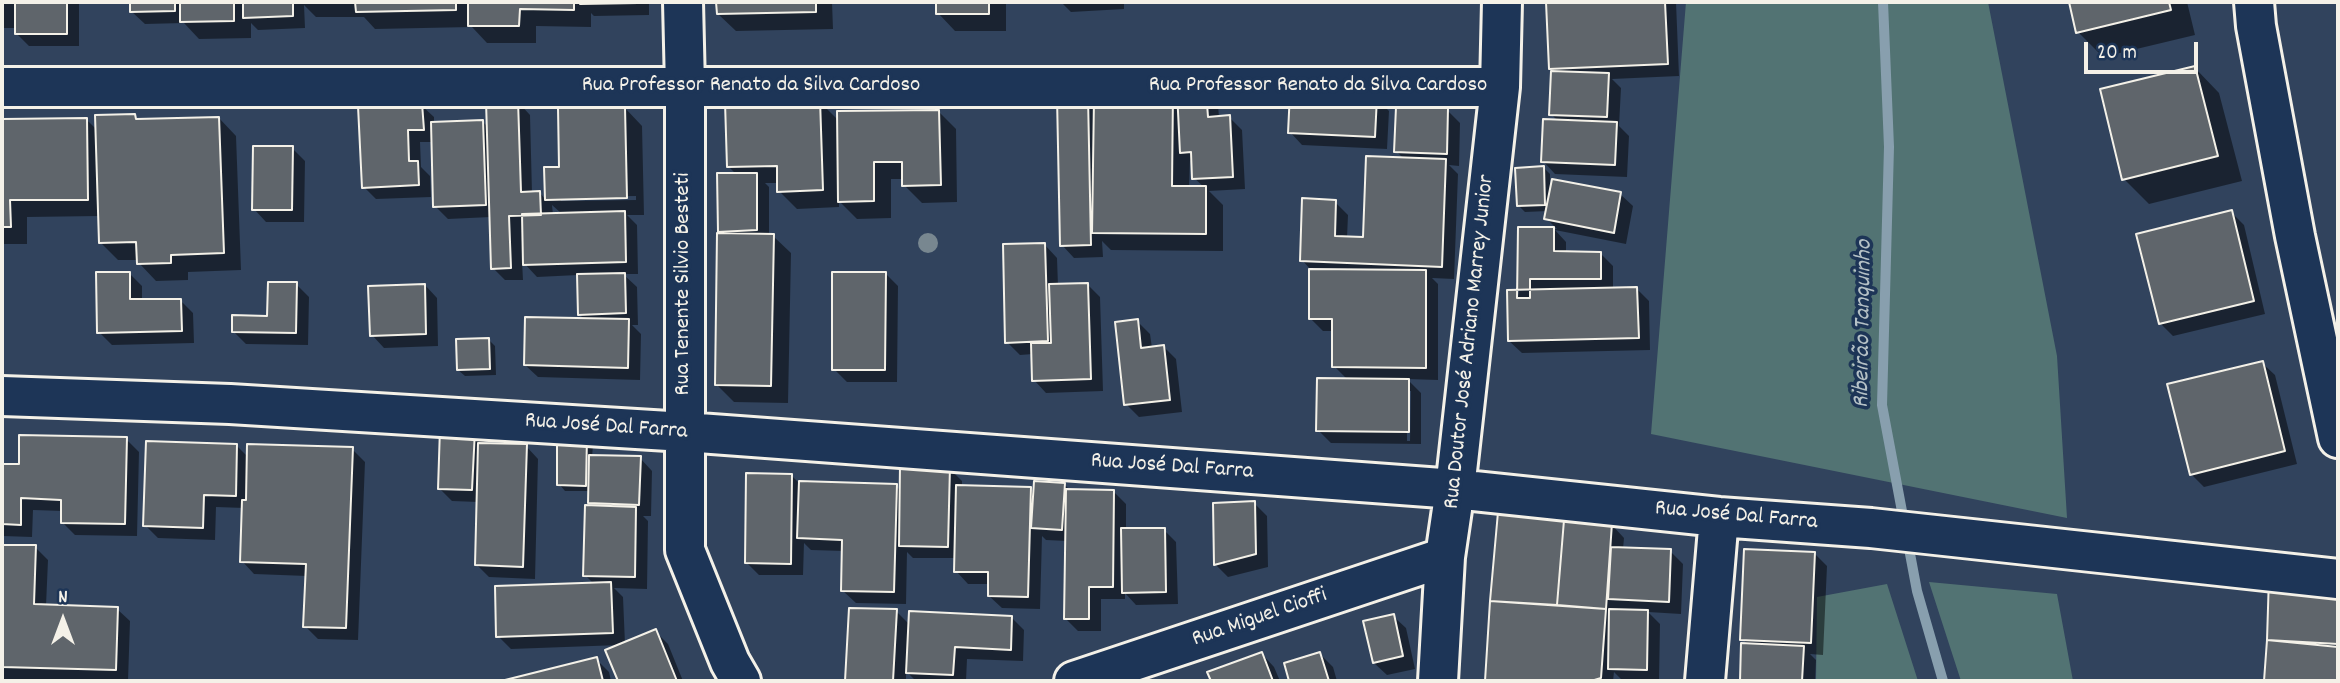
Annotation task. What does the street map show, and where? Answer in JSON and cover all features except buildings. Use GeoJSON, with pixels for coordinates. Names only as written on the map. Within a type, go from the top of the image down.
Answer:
{"type":"FeatureCollection","features":[{"type":"Feature","properties":{"kind":"street","name":"Rua Tenente Silvio Besteti"},"geometry":{"type":"LineString","coordinates":[[683,2],[685,550],[730,662],[741,681]]}},
{"type":"Feature","properties":{"kind":"street","name":"Rua Doutor José Adriano Marrey Junior"},"geometry":{"type":"LineString","coordinates":[[1438,681],[1446,557],[1500,87],[1502,2]]}},
{"type":"Feature","properties":{"kind":"street"},"geometry":{"type":"LineString","coordinates":[[2254,2],[2256,26],[2295,236],[2338,438]]}},
{"type":"Feature","properties":{"kind":"street","name":"Rua Professor Renato da Silva Cardoso"},"geometry":{"type":"LineString","coordinates":[[2,87],[1500,87]]}},
{"type":"Feature","properties":{"kind":"street","name":"Rua José Dal Farra"},"geometry":{"type":"LineString","coordinates":[[2,396],[230,404],[685,432],[1455,489],[1719,516],[1871,528],[2338,579]]}},
{"type":"Feature","properties":{"kind":"street"},"geometry":{"type":"LineString","coordinates":[[1705,681],[1719,516]]}},
{"type":"Feature","properties":{"kind":"street","name":"Rua Miguel Cioffi"},"geometry":{"type":"LineString","coordinates":[[1074,681],[1446,557]]}},
{"type":"Feature","properties":{"kind":"green space"},"geometry":{"type":"Polygon","coordinates":[[[1686,2],[1988,2],[2057,356],[2067,518],[1651,434],[1686,2]]]}},
{"type":"Feature","properties":{"kind":"green space"},"geometry":{"type":"Polygon","coordinates":[[[1929,582],[2057,594],[2073,681],[1961,681],[1929,582]]]}},
{"type":"Feature","properties":{"kind":"green space"},"geometry":{"type":"Polygon","coordinates":[[[1887,584],[1918,681],[1816,681],[1817,597],[1887,584]]]}},
{"type":"Feature","properties":{"kind":"waterway","name":"Ribeirão Tanquinho"},"geometry":{"type":"LineString","coordinates":[[1883,2],[1889,147],[1882,405],[1917,591],[1943,681]]}}]}
